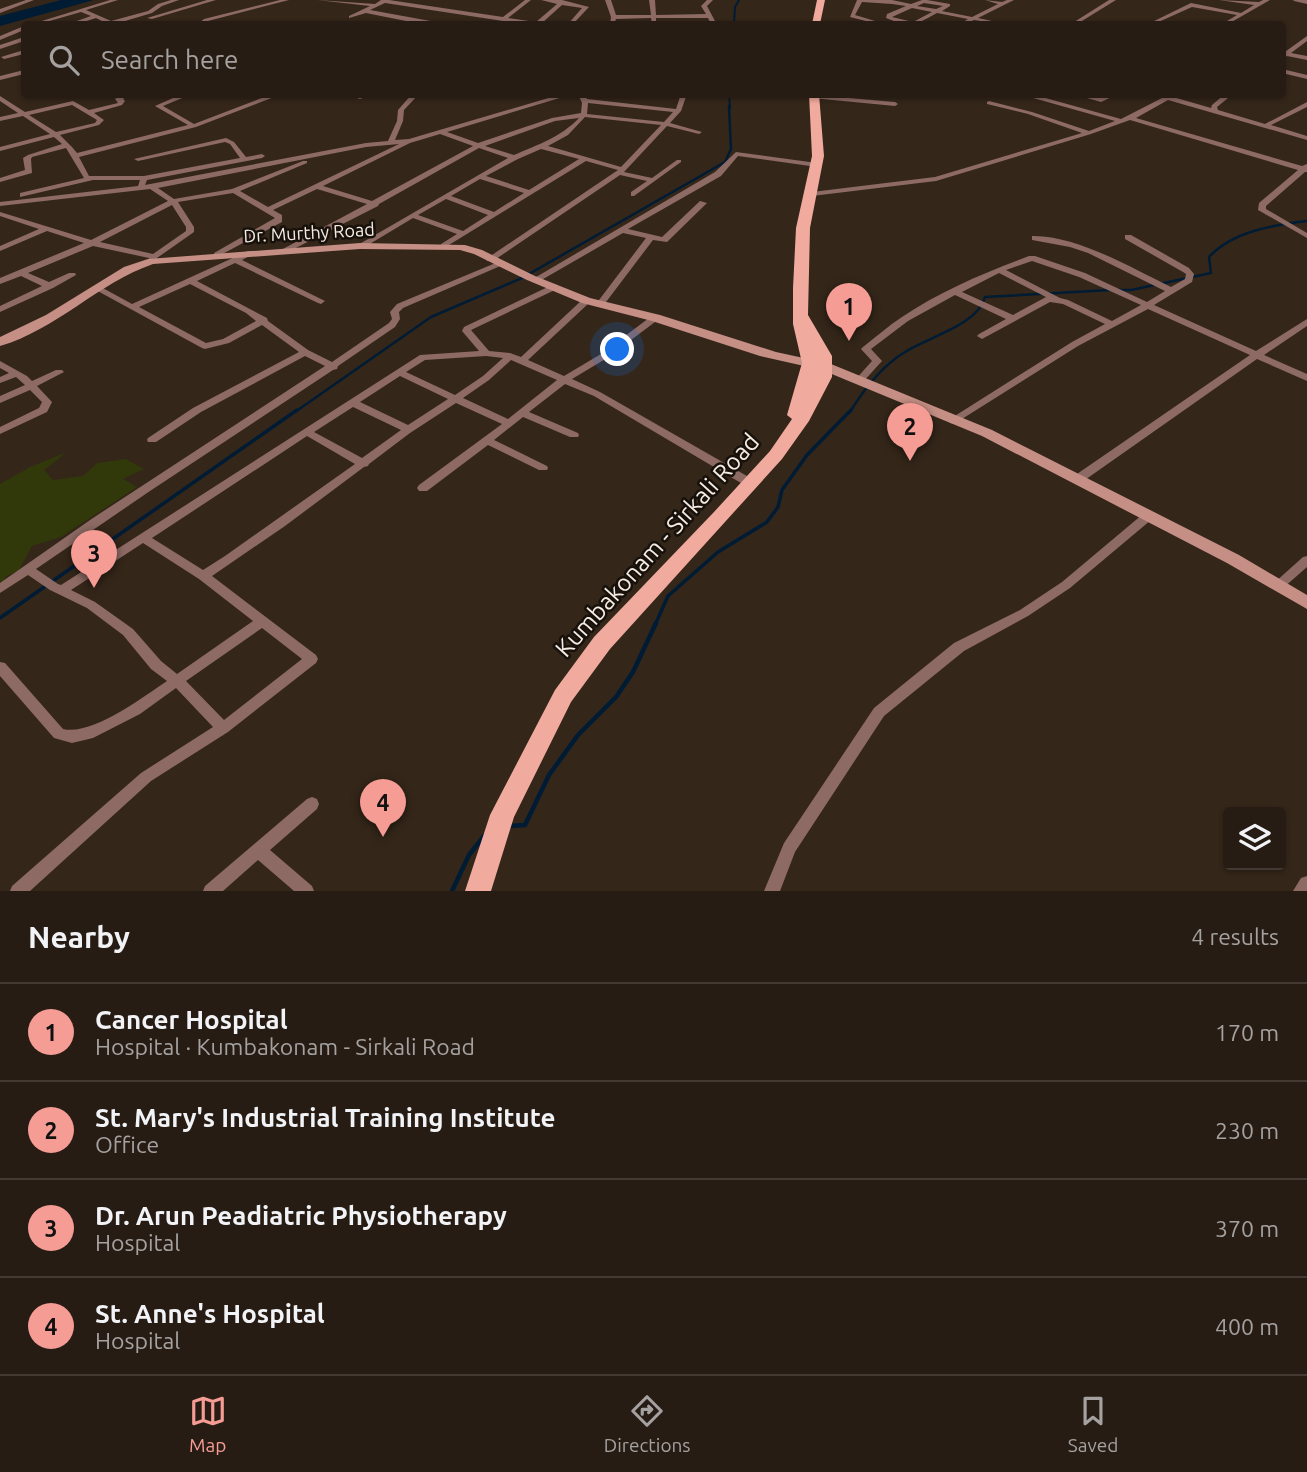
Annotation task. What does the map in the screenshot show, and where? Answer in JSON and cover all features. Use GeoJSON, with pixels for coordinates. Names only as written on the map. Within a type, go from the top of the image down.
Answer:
{"type":"FeatureCollection","features":[{"type":"Feature","properties":{"kind":"main road"},"geometry":{"type":"LineString","coordinates":[[817,21],[821,0]]}},
{"type":"Feature","properties":{"kind":"main road"},"geometry":{"type":"LineString","coordinates":[[814,98],[817,165],[803,228],[801,315],[824,356],[818,365]]}},
{"type":"Feature","properties":{"kind":"main road","name":"Dr. Murthy Road"},"geometry":{"type":"LineString","coordinates":[[0,342],[50,318],[118,274],[153,259],[360,246],[446,247],[489,258],[586,301],[818,365],[987,433],[1233,559],[1307,603]]}},
{"type":"Feature","properties":{"kind":"main road","name":"Dr. Murthy Road"},"geometry":{"type":"LineString","coordinates":[[118,274],[172,258]]}},
{"type":"Feature","properties":{"kind":"main road","name":"Dr. Murthy Road"},"geometry":{"type":"LineString","coordinates":[[622,310],[755,353],[771,354]]}},
{"type":"Feature","properties":{"kind":"main road","name":"Kumbakonam - Sirkali Road"},"geometry":{"type":"LineString","coordinates":[[478,891],[499,824],[563,696],[602,643],[776,455],[824,377],[818,365]]}},
{"type":"Feature","properties":{"kind":"street"},"geometry":{"type":"LineString","coordinates":[[0,11],[31,0]]}},
{"type":"Feature","properties":{"kind":"street"},"geometry":{"type":"LineString","coordinates":[[45,21],[115,0]]}},
{"type":"Feature","properties":{"kind":"street"},"geometry":{"type":"LineString","coordinates":[[151,18],[160,5],[176,0]]}},
{"type":"Feature","properties":{"kind":"street"},"geometry":{"type":"LineString","coordinates":[[185,0],[198,4]]}},
{"type":"Feature","properties":{"kind":"street"},"geometry":{"type":"LineString","coordinates":[[131,21],[213,0]]}},
{"type":"Feature","properties":{"kind":"street"},"geometry":{"type":"LineString","coordinates":[[205,21],[286,0]]}},
{"type":"Feature","properties":{"kind":"street"},"geometry":{"type":"LineString","coordinates":[[320,0],[375,5]]}},
{"type":"Feature","properties":{"kind":"street"},"geometry":{"type":"LineString","coordinates":[[428,8],[443,0]]}},
{"type":"Feature","properties":{"kind":"street"},"geometry":{"type":"LineString","coordinates":[[503,19],[528,0]]}},
{"type":"Feature","properties":{"kind":"street"},"geometry":{"type":"LineString","coordinates":[[544,0],[586,7],[574,21]]}},
{"type":"Feature","properties":{"kind":"street"},"geometry":{"type":"LineString","coordinates":[[608,0],[613,21]]}},
{"type":"Feature","properties":{"kind":"street"},"geometry":{"type":"LineString","coordinates":[[652,0],[654,21]]}},
{"type":"Feature","properties":{"kind":"street"},"geometry":{"type":"LineString","coordinates":[[614,17],[653,15],[711,18],[704,6],[710,0]]}},
{"type":"Feature","properties":{"kind":"street"},"geometry":{"type":"LineString","coordinates":[[871,21],[852,16],[860,0],[892,1],[980,21]]}},
{"type":"Feature","properties":{"kind":"street"},"geometry":{"type":"LineString","coordinates":[[988,0],[1002,4]]}},
{"type":"Feature","properties":{"kind":"street"},"geometry":{"type":"LineString","coordinates":[[971,21],[1012,0]]}},
{"type":"Feature","properties":{"kind":"street"},"geometry":{"type":"LineString","coordinates":[[1079,21],[1112,0]]}},
{"type":"Feature","properties":{"kind":"street"},"geometry":{"type":"LineString","coordinates":[[1222,0],[1259,4]]}},
{"type":"Feature","properties":{"kind":"street"},"geometry":{"type":"LineString","coordinates":[[1230,21],[1267,0]]}},
{"type":"Feature","properties":{"kind":"street"},"geometry":{"type":"LineString","coordinates":[[1296,0],[1307,2]]}},
{"type":"Feature","properties":{"kind":"street"},"geometry":{"type":"LineString","coordinates":[[351,17],[384,1],[517,21]]}},
{"type":"Feature","properties":{"kind":"street"},"geometry":{"type":"LineString","coordinates":[[902,21],[887,17],[928,1],[947,5]]}},
{"type":"Feature","properties":{"kind":"street"},"geometry":{"type":"LineString","coordinates":[[542,21],[562,2]]}},
{"type":"Feature","properties":{"kind":"street"},"geometry":{"type":"LineString","coordinates":[[920,21],[954,2]]}},
{"type":"Feature","properties":{"kind":"street"},"geometry":{"type":"LineString","coordinates":[[1157,21],[1191,5],[1241,14]]}},
{"type":"Feature","properties":{"kind":"street"},"geometry":{"type":"LineString","coordinates":[[80,10],[104,21]]}},
{"type":"Feature","properties":{"kind":"street"},"geometry":{"type":"LineString","coordinates":[[365,11],[410,21]]}},
{"type":"Feature","properties":{"kind":"street"},"geometry":{"type":"LineString","coordinates":[[82,21],[95,17]]}},
{"type":"Feature","properties":{"kind":"street"},"geometry":{"type":"LineString","coordinates":[[0,38],[21,30]]}},
{"type":"Feature","properties":{"kind":"street"},"geometry":{"type":"LineString","coordinates":[[1286,54],[1307,38]]}},
{"type":"Feature","properties":{"kind":"street"},"geometry":{"type":"LineString","coordinates":[[0,47],[21,40]]}},
{"type":"Feature","properties":{"kind":"street"},"geometry":{"type":"LineString","coordinates":[[1,59],[21,53]]}},
{"type":"Feature","properties":{"kind":"street"},"geometry":{"type":"LineString","coordinates":[[1286,55],[1307,58]]}},
{"type":"Feature","properties":{"kind":"street"},"geometry":{"type":"LineString","coordinates":[[1286,72],[1307,76]]}},
{"type":"Feature","properties":{"kind":"street"},"geometry":{"type":"LineString","coordinates":[[0,78],[21,73]]}},
{"type":"Feature","properties":{"kind":"street"},"geometry":{"type":"LineString","coordinates":[[0,98],[57,136],[67,145],[90,179]]}},
{"type":"Feature","properties":{"kind":"street"},"geometry":{"type":"LineString","coordinates":[[90,111],[120,104],[120,98]]}},
{"type":"Feature","properties":{"kind":"street"},"geometry":{"type":"LineString","coordinates":[[179,98],[158,106],[194,126]]}},
{"type":"Feature","properties":{"kind":"street"},"geometry":{"type":"LineString","coordinates":[[75,156],[194,126],[268,98]]}},
{"type":"Feature","properties":{"kind":"street"},"geometry":{"type":"LineString","coordinates":[[391,142],[400,121],[401,110],[412,98]]}},
{"type":"Feature","properties":{"kind":"street"},"geometry":{"type":"LineString","coordinates":[[268,210],[410,141],[557,98]]}},
{"type":"Feature","properties":{"kind":"street"},"geometry":{"type":"LineString","coordinates":[[360,246],[514,158],[543,147],[566,133],[583,115],[583,98],[678,111]]}},
{"type":"Feature","properties":{"kind":"street"},"geometry":{"type":"LineString","coordinates":[[489,258],[620,171],[678,111],[683,98]]}},
{"type":"Feature","properties":{"kind":"street"},"geometry":{"type":"LineString","coordinates":[[834,98],[895,104]]}},
{"type":"Feature","properties":{"kind":"street"},"geometry":{"type":"LineString","coordinates":[[1037,98],[1121,121]]}},
{"type":"Feature","properties":{"kind":"street"},"geometry":{"type":"LineString","coordinates":[[812,194],[936,179],[1089,133],[1130,118],[1166,98]]}},
{"type":"Feature","properties":{"kind":"street"},"geometry":{"type":"LineString","coordinates":[[1176,98],[1307,138]]}},
{"type":"Feature","properties":{"kind":"street"},"geometry":{"type":"LineString","coordinates":[[1215,111],[1214,106],[1225,98]]}},
{"type":"Feature","properties":{"kind":"street"},"geometry":{"type":"LineString","coordinates":[[0,119],[73,103],[90,111],[101,122]]}},
{"type":"Feature","properties":{"kind":"street"},"geometry":{"type":"LineString","coordinates":[[989,103],[1030,113],[1089,133]]}},
{"type":"Feature","properties":{"kind":"street"},"geometry":{"type":"LineString","coordinates":[[1265,126],[1307,103]]}},
{"type":"Feature","properties":{"kind":"street"},"geometry":{"type":"LineString","coordinates":[[284,252],[478,146],[554,119],[583,115],[666,124],[699,132]]}},
{"type":"Feature","properties":{"kind":"street"},"geometry":{"type":"LineString","coordinates":[[1130,118],[1306,168]]}},
{"type":"Feature","properties":{"kind":"street"},"geometry":{"type":"LineString","coordinates":[[0,149],[57,136],[109,119]]}},
{"type":"Feature","properties":{"kind":"street"},"geometry":{"type":"LineString","coordinates":[[624,130],[629,120]]}},
{"type":"Feature","properties":{"kind":"street"},"geometry":{"type":"LineString","coordinates":[[442,132],[514,158]]}},
{"type":"Feature","properties":{"kind":"street"},"geometry":{"type":"LineString","coordinates":[[138,159],[226,141],[232,143],[244,159]]}},
{"type":"Feature","properties":{"kind":"street"},"geometry":{"type":"LineString","coordinates":[[0,204],[151,187],[366,145],[410,141]]}},
{"type":"Feature","properties":{"kind":"street"},"geometry":{"type":"LineString","coordinates":[[0,180],[29,170],[27,158],[30,156],[67,145]]}},
{"type":"Feature","properties":{"kind":"street"},"geometry":{"type":"LineString","coordinates":[[543,147],[653,180]]}},
{"type":"Feature","properties":{"kind":"street"},"geometry":{"type":"LineString","coordinates":[[533,279],[719,174],[736,154],[817,165]]}},
{"type":"Feature","properties":{"kind":"street"},"geometry":{"type":"LineString","coordinates":[[0,281],[92,243],[173,201],[234,191],[324,155]]}},
{"type":"Feature","properties":{"kind":"street"},"geometry":{"type":"LineString","coordinates":[[23,195],[90,179],[144,178],[262,156]]}},
{"type":"Feature","properties":{"kind":"street"},"geometry":{"type":"LineString","coordinates":[[446,247],[585,159]]}},
{"type":"Feature","properties":{"kind":"street"},"geometry":{"type":"LineString","coordinates":[[634,194],[679,161]]}},
{"type":"Feature","properties":{"kind":"street"},"geometry":{"type":"LineString","coordinates":[[1306,168],[1265,200],[1262,210],[1307,236]]}},
{"type":"Feature","properties":{"kind":"street"},"geometry":{"type":"LineString","coordinates":[[481,177],[530,193]]}},
{"type":"Feature","properties":{"kind":"street"},"geometry":{"type":"LineString","coordinates":[[141,188],[144,178]]}},
{"type":"Feature","properties":{"kind":"street"},"geometry":{"type":"LineString","coordinates":[[0,214],[153,259],[190,232],[190,227],[173,201],[151,187]]}},
{"type":"Feature","properties":{"kind":"street"},"geometry":{"type":"LineString","coordinates":[[317,187],[375,204]]}},
{"type":"Feature","properties":{"kind":"street"},"geometry":{"type":"LineString","coordinates":[[217,255],[279,220],[279,217],[234,191]]}},
{"type":"Feature","properties":{"kind":"street"},"geometry":{"type":"LineString","coordinates":[[447,197],[494,215]]}},
{"type":"Feature","properties":{"kind":"street"},"geometry":{"type":"LineString","coordinates":[[622,230],[650,238],[668,238],[704,203]]}},
{"type":"Feature","properties":{"kind":"street"},"geometry":{"type":"LineString","coordinates":[[413,216],[464,234]]}},
{"type":"Feature","properties":{"kind":"street"},"geometry":{"type":"LineString","coordinates":[[0,224],[13,220]]}},
{"type":"Feature","properties":{"kind":"street"},"geometry":{"type":"LineString","coordinates":[[0,249],[45,229]]}},
{"type":"Feature","properties":{"kind":"street"},"geometry":{"type":"LineString","coordinates":[[954,421],[1075,344],[1148,305],[1190,277],[1128,237]]}},
{"type":"Feature","properties":{"kind":"street"},"geometry":{"type":"LineString","coordinates":[[600,304],[650,238]]}},
{"type":"Feature","properties":{"kind":"street"},"geometry":{"type":"LineString","coordinates":[[1035,238],[1091,251],[1172,291]]}},
{"type":"Feature","properties":{"kind":"street"},"geometry":{"type":"LineString","coordinates":[[135,306],[251,253]]}},
{"type":"Feature","properties":{"kind":"street"},"geometry":{"type":"LineString","coordinates":[[867,384],[877,361],[866,349],[870,345],[905,319],[1025,259],[1042,259],[1307,378]]}},
{"type":"Feature","properties":{"kind":"street"},"geometry":{"type":"LineString","coordinates":[[235,260],[321,301]]}},
{"type":"Feature","properties":{"kind":"street"},"geometry":{"type":"LineString","coordinates":[[0,589],[149,486],[334,367],[392,325],[396,319],[394,312],[400,306],[501,264]]}},
{"type":"Feature","properties":{"kind":"street"},"geometry":{"type":"LineString","coordinates":[[999,270],[1113,325]]}},
{"type":"Feature","properties":{"kind":"street"},"geometry":{"type":"LineString","coordinates":[[22,273],[50,286]]}},
{"type":"Feature","properties":{"kind":"street"},"geometry":{"type":"LineString","coordinates":[[0,309],[72,275]]}},
{"type":"Feature","properties":{"kind":"street"},"geometry":{"type":"LineString","coordinates":[[191,281],[264,320],[305,352],[334,367]]}},
{"type":"Feature","properties":{"kind":"street"},"geometry":{"type":"LineString","coordinates":[[486,352],[468,336],[467,330],[554,287]]}},
{"type":"Feature","properties":{"kind":"street"},"geometry":{"type":"LineString","coordinates":[[97,289],[135,306],[205,346],[226,341],[264,320]]}},
{"type":"Feature","properties":{"kind":"street"},"geometry":{"type":"LineString","coordinates":[[956,292],[1011,318]]}},
{"type":"Feature","properties":{"kind":"street"},"geometry":{"type":"LineString","coordinates":[[982,336],[1049,299],[1056,299]]}},
{"type":"Feature","properties":{"kind":"street"},"geometry":{"type":"LineString","coordinates":[[522,361],[586,301]]}},
{"type":"Feature","properties":{"kind":"street"},"geometry":{"type":"LineString","coordinates":[[424,488],[562,381],[604,356],[652,320]]}},
{"type":"Feature","properties":{"kind":"street"},"geometry":{"type":"LineString","coordinates":[[1078,480],[1307,323]]}},
{"type":"Feature","properties":{"kind":"street"},"geometry":{"type":"LineString","coordinates":[[152,440],[197,410],[305,352]]}},
{"type":"Feature","properties":{"kind":"street"},"geometry":{"type":"LineString","coordinates":[[58,588],[424,357],[486,352],[510,356],[597,394],[750,483]]}},
{"type":"Feature","properties":{"kind":"street"},"geometry":{"type":"LineString","coordinates":[[203,576],[256,543],[408,429],[492,375],[510,356]]}},
{"type":"Feature","properties":{"kind":"street"},"geometry":{"type":"LineString","coordinates":[[0,364],[32,385],[47,402],[47,406],[0,431]]}},
{"type":"Feature","properties":{"kind":"street"},"geometry":{"type":"LineString","coordinates":[[0,400],[59,372]]}},
{"type":"Feature","properties":{"kind":"street"},"geometry":{"type":"LineString","coordinates":[[398,372],[508,423]]}},
{"type":"Feature","properties":{"kind":"street"},"geometry":{"type":"LineString","coordinates":[[0,380],[15,374]]}},
{"type":"Feature","properties":{"kind":"street"},"geometry":{"type":"LineString","coordinates":[[353,403],[408,429]]}},
{"type":"Feature","properties":{"kind":"street"},"geometry":{"type":"LineString","coordinates":[[523,413],[574,435]]}},
{"type":"Feature","properties":{"kind":"street"},"geometry":{"type":"LineString","coordinates":[[307,432],[364,464]]}},
{"type":"Feature","properties":{"kind":"street"},"geometry":{"type":"LineString","coordinates":[[487,441],[543,468]]}},
{"type":"Feature","properties":{"kind":"street"},"geometry":{"type":"LineString","coordinates":[[772,891],[789,848],[879,712],[959,647],[1024,613],[1066,585],[1147,517]]}},
{"type":"Feature","properties":{"kind":"street"},"geometry":{"type":"LineString","coordinates":[[18,891],[146,777],[223,728],[311,659],[203,576],[142,537]]}},
{"type":"Feature","properties":{"kind":"street"},"geometry":{"type":"LineString","coordinates":[[1278,586],[1307,560]]}},
{"type":"Feature","properties":{"kind":"street"},"geometry":{"type":"LineString","coordinates":[[27,569],[91,604],[128,632],[156,665],[178,682],[223,728]]}},
{"type":"Feature","properties":{"kind":"street"},"geometry":{"type":"LineString","coordinates":[[0,667],[58,734],[72,737],[103,728],[178,682],[262,621]]}},
{"type":"Feature","properties":{"kind":"street"},"geometry":{"type":"LineString","coordinates":[[211,891],[312,804]]}},
{"type":"Feature","properties":{"kind":"street"},"geometry":{"type":"LineString","coordinates":[[259,851],[306,891]]}},
{"type":"Feature","properties":{"kind":"street"},"geometry":{"type":"LineString","coordinates":[[1301,891],[1307,883]]}},
{"type":"Feature","properties":{"kind":"green space"},"geometry":{"type":"Polygon","coordinates":[[[67,452],[44,470],[53,480],[83,476],[97,463],[126,459],[144,469],[123,479],[137,487],[61,537],[32,546],[19,570],[5,577],[5,583],[0,587],[0,484],[30,467],[67,452]]]}},
{"type":"Feature","properties":{"kind":"water"},"geometry":{"type":"Polygon","coordinates":[[[61,0],[94,0],[0,26],[0,16],[61,0]]]}},
{"type":"Feature","properties":{"kind":"waterway"},"geometry":{"type":"LineString","coordinates":[[734,21],[735,7],[739,0]]}},
{"type":"Feature","properties":{"kind":"waterway"},"geometry":{"type":"LineString","coordinates":[[729,98],[730,108]]}},
{"type":"Feature","properties":{"kind":"waterway"},"geometry":{"type":"LineString","coordinates":[[295,412],[431,317],[522,278],[725,162],[731,149],[729,106]]}},
{"type":"Feature","properties":{"kind":"waterway"},"geometry":{"type":"LineString","coordinates":[[1118,290],[1131,290],[1211,273],[1209,257],[1230,241],[1268,227],[1307,221]]}},
{"type":"Feature","properties":{"kind":"waterway"},"geometry":{"type":"LineString","coordinates":[[850,412],[867,387],[889,364],[915,346],[963,323],[980,307],[985,297],[1110,290]]}},
{"type":"Feature","properties":{"kind":"waterway"},"geometry":{"type":"LineString","coordinates":[[0,618],[297,410]]}},
{"type":"Feature","properties":{"kind":"waterway"},"geometry":{"type":"LineString","coordinates":[[655,625],[668,596],[718,552],[767,522],[778,507],[782,490],[807,455],[851,410]]}},
{"type":"Feature","properties":{"kind":"waterway"},"geometry":{"type":"LineString","coordinates":[[509,826],[525,825],[549,775],[578,735],[616,697],[633,672],[656,623]]}},
{"type":"Feature","properties":{"kind":"waterway"},"geometry":{"type":"LineString","coordinates":[[452,891],[469,855],[484,836]]}},
{"type":"Feature","properties":{"kind":"place","name":"Cancer Hospital"},"geometry":{"type":"Point","coordinates":[849,341]}},
{"type":"Feature","properties":{"kind":"place","name":"St. Mary's Industrial Training Institute"},"geometry":{"type":"Point","coordinates":[910,461]}},
{"type":"Feature","properties":{"kind":"place","name":"Dr. Arun Peadiatric Physiotherapy"},"geometry":{"type":"Point","coordinates":[94,588]}},
{"type":"Feature","properties":{"kind":"place","name":"St. Anne's Hospital"},"geometry":{"type":"Point","coordinates":[383,837]}}]}
